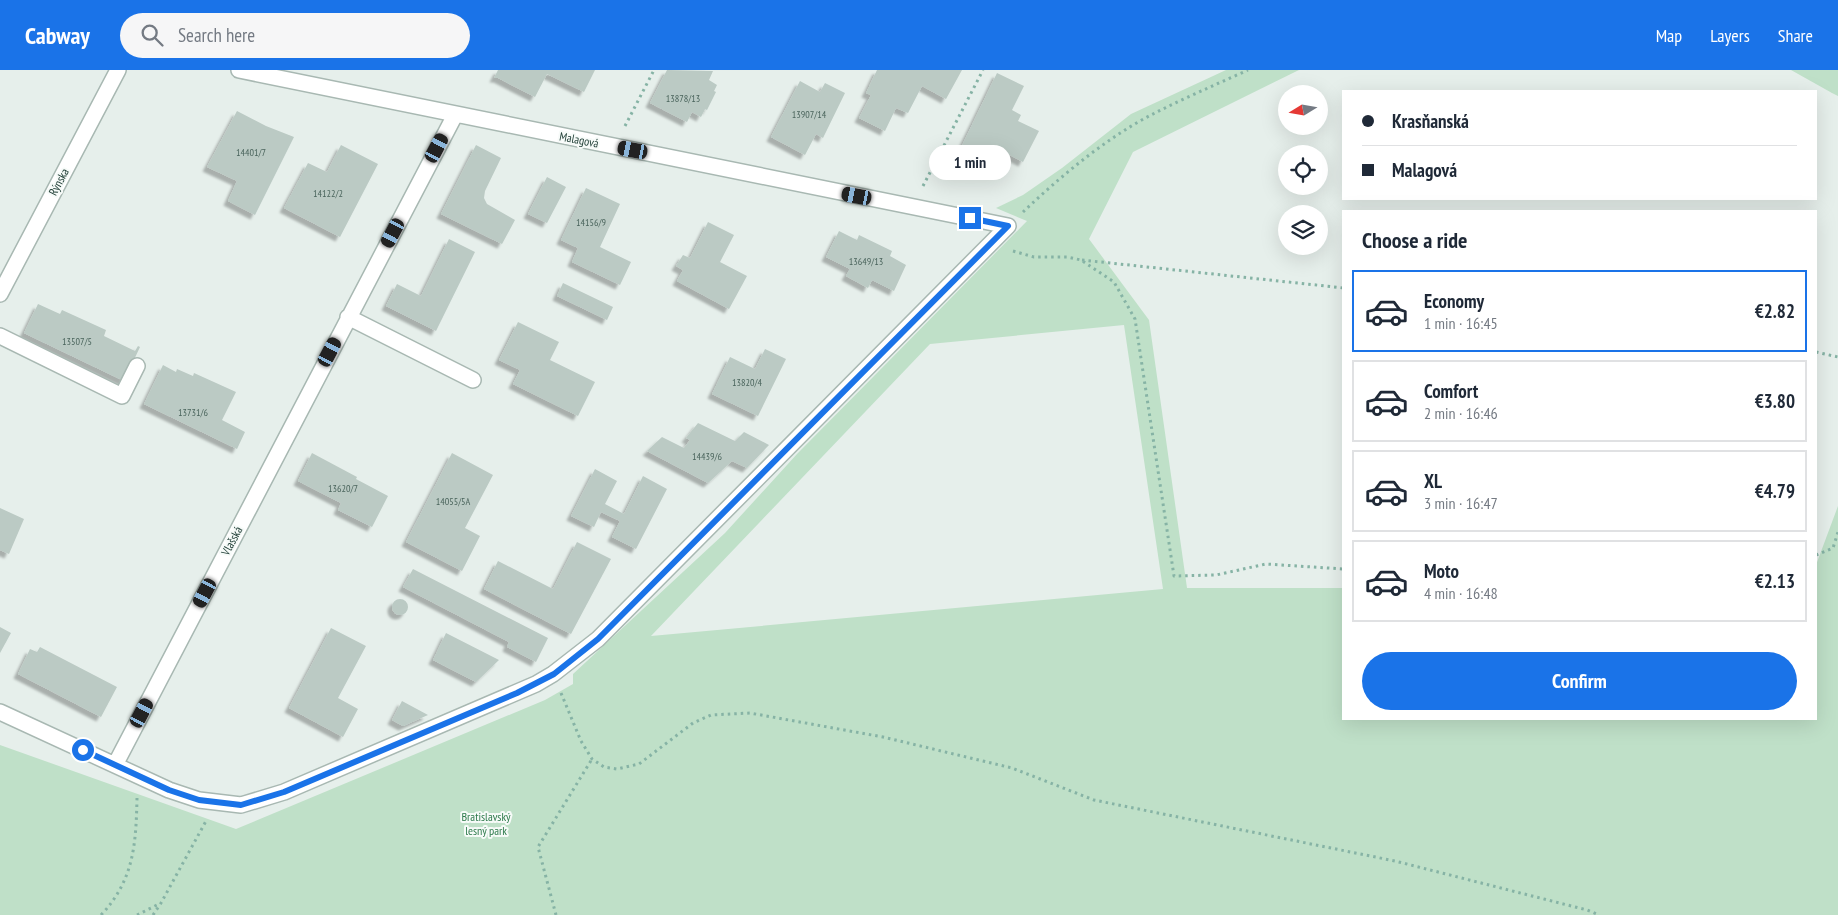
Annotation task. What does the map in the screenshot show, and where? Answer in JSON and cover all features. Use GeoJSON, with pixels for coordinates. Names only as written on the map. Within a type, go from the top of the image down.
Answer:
{"type":"FeatureCollection","features":[{"type":"Feature","properties":{"kind":"street","name":"Rýnska"},"geometry":{"type":"LineString","coordinates":[[0,294],[118,70]]}},
{"type":"Feature","properties":{"kind":"street","name":"Malagová"},"geometry":{"type":"LineString","coordinates":[[239,70],[1008,226]]}},
{"type":"Feature","properties":{"kind":"street","name":"Vlašská"},"geometry":{"type":"LineString","coordinates":[[115,765],[455,115]]}},
{"type":"Feature","properties":{"kind":"street"},"geometry":{"type":"LineString","coordinates":[[0,712],[169,790],[199,800],[241,805],[284,792],[517,693],[554,674],[598,639],[1008,226]]}},
{"type":"Feature","properties":{"kind":"street"},"geometry":{"type":"LineString","coordinates":[[348,317],[473,380]]}},
{"type":"Feature","properties":{"kind":"street"},"geometry":{"type":"LineString","coordinates":[[0,336],[122,396],[137,366]]}},
{"type":"Feature","properties":{"kind":"path"},"geometry":{"type":"LineString","coordinates":[[615,147],[654,70]]}},
{"type":"Feature","properties":{"kind":"path"},"geometry":{"type":"LineString","coordinates":[[913,207],[983,70]]}},
{"type":"Feature","properties":{"kind":"path"},"geometry":{"type":"LineString","coordinates":[[1008,226],[1046,190],[1105,144],[1150,116],[1248,70]]}},
{"type":"Feature","properties":{"kind":"path"},"geometry":{"type":"LineString","coordinates":[[992,241],[1021,254],[1342,288]]}},
{"type":"Feature","properties":{"kind":"path"},"geometry":{"type":"LineString","coordinates":[[1081,260],[1114,282],[1135,319],[1174,576],[1216,575],[1266,564],[1342,569]]}},
{"type":"Feature","properties":{"kind":"path"},"geometry":{"type":"LineString","coordinates":[[1817,352],[1838,358]]}},
{"type":"Feature","properties":{"kind":"path"},"geometry":{"type":"LineString","coordinates":[[1817,555],[1833,548],[1838,532]]}},
{"type":"Feature","properties":{"kind":"path"},"geometry":{"type":"LineString","coordinates":[[554,674],[582,741],[592,759],[604,767],[617,770],[639,764],[694,723],[711,715],[750,713],[902,742],[1012,768],[1094,800],[1395,861],[1587,910],[1598,915]]}},
{"type":"Feature","properties":{"kind":"path"},"geometry":{"type":"LineString","coordinates":[[556,915],[538,847],[592,759]]}},
{"type":"Feature","properties":{"kind":"path"},"geometry":{"type":"LineString","coordinates":[[101,915],[115,900],[134,854],[137,776]]}},
{"type":"Feature","properties":{"kind":"path"},"geometry":{"type":"LineString","coordinates":[[153,915],[161,904],[216,803]]}},
{"type":"Feature","properties":{"kind":"path"},"geometry":{"type":"LineString","coordinates":[[137,915],[161,904]]}},
{"type":"Feature","properties":{"kind":"green space","name":"Bratislavský lesný park"},"geometry":{"type":"Polygon","coordinates":[[[1226,70],[1299,70],[1133,152],[1089,239],[1149,320],[1187,588],[1342,588],[1342,720],[1817,720],[1817,562],[1838,506],[1838,915],[0,915],[0,745],[236,829],[545,700],[573,684],[573,674],[725,533],[797,454],[1027,221],[996,208],[1023,195],[1062,168],[1131,114],[1226,70]],[[1124,325],[930,344],[651,636],[1163,589],[1124,325]]]}},
{"type":"Feature","properties":{"kind":"green space"},"geometry":{"type":"Polygon","coordinates":[[[1791,70],[1838,70],[1838,96],[1832,93],[1791,70]]]}},
{"type":"Feature","properties":{"kind":"building"},"geometry":{"type":"Polygon","coordinates":[[[498,70],[595,70],[584,92],[547,74],[535,97],[498,78],[494,78],[498,70]]]}},
{"type":"Feature","properties":{"kind":"building"},"geometry":{"type":"Polygon","coordinates":[[[667,70],[713,71],[709,80],[717,85],[714,91],[716,92],[707,110],[705,109],[701,117],[692,112],[687,122],[650,103],[667,70]]]}},
{"type":"Feature","properties":{"kind":"building"},"geometry":{"type":"Polygon","coordinates":[[[877,70],[962,70],[946,99],[922,86],[908,113],[896,108],[885,131],[859,118],[871,95],[866,93],[877,70]]]}},
{"type":"Feature","properties":{"kind":"building"},"geometry":{"type":"Polygon","coordinates":[[[997,73],[1024,86],[1012,110],[1021,115],[1018,121],[1039,131],[1023,162],[1002,151],[994,168],[975,158],[972,164],[957,156],[997,73]]]}},
{"type":"Feature","properties":{"kind":"building"},"geometry":{"type":"Polygon","coordinates":[[[800,81],[820,92],[825,83],[845,93],[823,138],[816,134],[805,155],[771,137],[800,81]]]}},
{"type":"Feature","properties":{"kind":"building"},"geometry":{"type":"Polygon","coordinates":[[[237,111],[266,126],[294,137],[255,215],[228,201],[237,181],[207,167],[237,111]]]}},
{"type":"Feature","properties":{"kind":"building"},"geometry":{"type":"Polygon","coordinates":[[[341,145],[378,164],[340,237],[284,208],[308,163],[327,172],[341,145]]]}},
{"type":"Feature","properties":{"kind":"building"},"geometry":{"type":"Polygon","coordinates":[[[476,145],[501,158],[485,191],[484,198],[487,204],[515,220],[502,244],[441,214],[476,145]]]}},
{"type":"Feature","properties":{"kind":"building"},"geometry":{"type":"Polygon","coordinates":[[[547,177],[566,187],[547,223],[528,214],[547,177]]]}},
{"type":"Feature","properties":{"kind":"building"},"geometry":{"type":"Polygon","coordinates":[[[586,188],[620,204],[600,247],[631,262],[620,285],[572,262],[578,248],[561,240],[586,188]]]}},
{"type":"Feature","properties":{"kind":"building"},"geometry":{"type":"Polygon","coordinates":[[[708,222],[734,235],[720,262],[747,276],[729,309],[677,281],[683,270],[676,266],[683,255],[690,258],[708,222]]]}},
{"type":"Feature","properties":{"kind":"building"},"geometry":{"type":"Polygon","coordinates":[[[839,231],[857,240],[859,235],[892,251],[890,256],[906,265],[894,291],[872,280],[868,288],[846,276],[850,269],[826,257],[839,231]]]}},
{"type":"Feature","properties":{"kind":"building"},"geometry":{"type":"Polygon","coordinates":[[[449,239],[475,252],[436,331],[386,306],[397,284],[421,296],[449,239]]]}},
{"type":"Feature","properties":{"kind":"building"},"geometry":{"type":"Polygon","coordinates":[[[563,283],[613,307],[607,320],[557,296],[563,283]]]}},
{"type":"Feature","properties":{"kind":"building"},"geometry":{"type":"Polygon","coordinates":[[[38,304],[60,314],[62,310],[106,330],[104,336],[135,351],[138,346],[140,347],[124,381],[24,333],[38,304]]]}},
{"type":"Feature","properties":{"kind":"building"},"geometry":{"type":"Polygon","coordinates":[[[518,322],[559,342],[550,360],[595,382],[578,416],[513,384],[520,370],[499,360],[518,322]]]}},
{"type":"Feature","properties":{"kind":"building"},"geometry":{"type":"Polygon","coordinates":[[[765,349],[786,359],[758,416],[712,394],[730,357],[755,369],[765,349]]]}},
{"type":"Feature","properties":{"kind":"building"},"geometry":{"type":"Polygon","coordinates":[[[163,365],[176,372],[177,369],[193,376],[194,373],[236,392],[222,420],[245,432],[237,449],[144,404],[163,365]]]}},
{"type":"Feature","properties":{"kind":"building"},"geometry":{"type":"Polygon","coordinates":[[[698,423],[735,441],[744,432],[769,445],[747,468],[732,461],[708,483],[647,451],[662,437],[684,448],[690,440],[686,438],[698,423]]]}},
{"type":"Feature","properties":{"kind":"building"},"geometry":{"type":"Polygon","coordinates":[[[312,453],[388,496],[372,527],[338,510],[341,503],[298,481],[312,453]]]}},
{"type":"Feature","properties":{"kind":"building"},"geometry":{"type":"Polygon","coordinates":[[[452,453],[493,475],[465,528],[480,536],[462,571],[406,542],[452,453]]]}},
{"type":"Feature","properties":{"kind":"building"},"geometry":{"type":"Polygon","coordinates":[[[595,469],[617,481],[605,504],[624,514],[643,476],[667,489],[636,549],[612,537],[620,521],[601,512],[594,527],[571,516],[595,469]]]}},
{"type":"Feature","properties":{"kind":"building"},"geometry":{"type":"Polygon","coordinates":[[[0,508],[24,519],[9,554],[0,550],[0,508]]]}},
{"type":"Feature","properties":{"kind":"building"},"geometry":{"type":"Polygon","coordinates":[[[577,542],[611,559],[571,634],[484,589],[498,561],[553,589],[577,542]]]}},
{"type":"Feature","properties":{"kind":"building"},"geometry":{"type":"Polygon","coordinates":[[[413,569],[548,638],[536,662],[507,647],[509,642],[403,587],[413,569]]]}},
{"type":"Feature","properties":{"kind":"building"},"geometry":{"type":"Polygon","coordinates":[[[397,599],[403,599],[408,604],[406,613],[397,615],[392,610],[392,604],[397,599]]]}},
{"type":"Feature","properties":{"kind":"building"},"geometry":{"type":"Polygon","coordinates":[[[0,627],[11,633],[0,653],[0,627]]]}},
{"type":"Feature","properties":{"kind":"building"},"geometry":{"type":"Polygon","coordinates":[[[331,628],[366,646],[338,698],[358,709],[343,737],[289,708],[331,628]]]}},
{"type":"Feature","properties":{"kind":"building"},"geometry":{"type":"Polygon","coordinates":[[[446,633],[499,660],[476,682],[433,660],[446,633]]]}},
{"type":"Feature","properties":{"kind":"building"},"geometry":{"type":"Polygon","coordinates":[[[40,647],[117,687],[101,717],[18,674],[30,649],[37,652],[40,647]]]}},
{"type":"Feature","properties":{"kind":"building"},"geometry":{"type":"Polygon","coordinates":[[[402,701],[428,715],[403,726],[392,720],[402,701]]]}},
{"type":"Feature","properties":{"kind":"route"},"geometry":{"type":"LineString","coordinates":[[83,750],[169,790],[199,800],[241,805],[284,792],[517,693],[554,674],[598,639],[1008,226],[970,218]]}}]}
